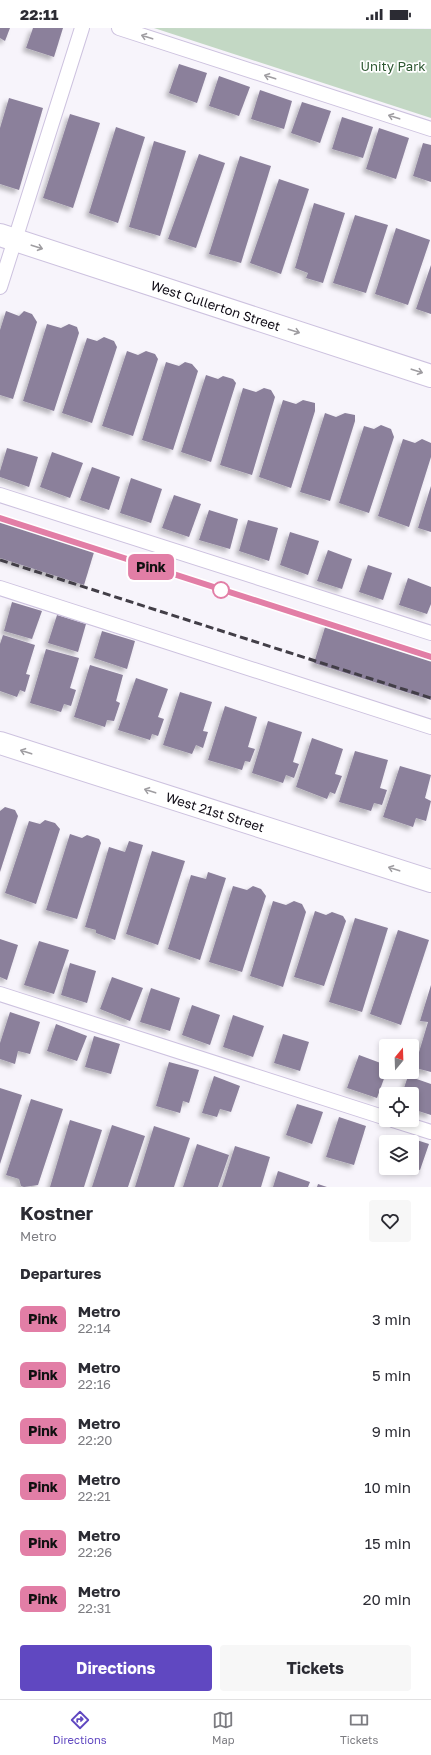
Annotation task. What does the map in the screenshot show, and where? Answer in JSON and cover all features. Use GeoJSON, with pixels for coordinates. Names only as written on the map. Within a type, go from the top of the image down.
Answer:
{"type":"FeatureCollection","features":[{"type":"Feature","properties":{"kind":"street","name":"West Cullerton Street"},"geometry":{"type":"LineString","coordinates":[[7,238],[431,376]]}},
{"type":"Feature","properties":{"kind":"street","name":"West 21st Street"},"geometry":{"type":"LineString","coordinates":[[0,743],[431,881]]}},
{"type":"Feature","properties":{"kind":"lane"},"geometry":{"type":"LineString","coordinates":[[0,287],[7,238],[82,28]]}},
{"type":"Feature","properties":{"kind":"lane"},"geometry":{"type":"LineString","coordinates":[[119,28],[431,129]]}},
{"type":"Feature","properties":{"kind":"lane"},"geometry":{"type":"LineString","coordinates":[[0,495],[431,633]]}},
{"type":"Feature","properties":{"kind":"lane"},"geometry":{"type":"LineString","coordinates":[[0,588],[431,727]]}},
{"type":"Feature","properties":{"kind":"lane"},"geometry":{"type":"LineString","coordinates":[[0,994],[379,1116]]}},
{"type":"Feature","properties":{"kind":"lane"},"geometry":{"type":"LineString","coordinates":[[415,1127],[431,1132]]}},
{"type":"Feature","properties":{"kind":"green space","name":"Unity Park"},"geometry":{"type":"Polygon","coordinates":[[[154,28],[431,29],[431,118],[154,28]]]}},
{"type":"Feature","properties":{"kind":"building"},"geometry":{"type":"Polygon","coordinates":[[[0,28],[10,28],[5,41],[0,38],[0,28]]]}},
{"type":"Feature","properties":{"kind":"building"},"geometry":{"type":"Polygon","coordinates":[[[33,28],[63,28],[54,57],[26,48],[33,28]]]}},
{"type":"Feature","properties":{"kind":"building"},"geometry":{"type":"Polygon","coordinates":[[[179,64],[207,73],[197,103],[169,93],[179,64]]]}},
{"type":"Feature","properties":{"kind":"building"},"geometry":{"type":"Polygon","coordinates":[[[219,76],[250,87],[239,116],[209,106],[219,76]]]}},
{"type":"Feature","properties":{"kind":"building"},"geometry":{"type":"Polygon","coordinates":[[[260,90],[292,101],[284,129],[251,119],[260,90]]]}},
{"type":"Feature","properties":{"kind":"building"},"geometry":{"type":"Polygon","coordinates":[[[9,98],[43,108],[19,190],[0,184],[0,128],[9,98]]]}},
{"type":"Feature","properties":{"kind":"building"},"geometry":{"type":"Polygon","coordinates":[[[302,102],[331,111],[320,143],[291,133],[302,102]]]}},
{"type":"Feature","properties":{"kind":"building"},"geometry":{"type":"Polygon","coordinates":[[[70,114],[100,123],[73,208],[43,198],[70,114]]]}},
{"type":"Feature","properties":{"kind":"building"},"geometry":{"type":"Polygon","coordinates":[[[342,117],[373,127],[363,158],[332,149],[342,117]]]}},
{"type":"Feature","properties":{"kind":"building"},"geometry":{"type":"Polygon","coordinates":[[[116,127],[145,137],[118,223],[89,213],[116,127]]]}},
{"type":"Feature","properties":{"kind":"building"},"geometry":{"type":"Polygon","coordinates":[[[379,128],[409,138],[396,179],[366,169],[379,128]]]}},
{"type":"Feature","properties":{"kind":"building"},"geometry":{"type":"Polygon","coordinates":[[[154,141],[186,151],[160,236],[129,227],[154,141]]]}},
{"type":"Feature","properties":{"kind":"building"},"geometry":{"type":"Polygon","coordinates":[[[423,143],[431,145],[431,182],[413,176],[423,143]]]}},
{"type":"Feature","properties":{"kind":"building"},"geometry":{"type":"Polygon","coordinates":[[[199,154],[225,163],[196,248],[168,239],[199,154]]]}},
{"type":"Feature","properties":{"kind":"building"},"geometry":{"type":"Polygon","coordinates":[[[240,156],[271,166],[241,263],[209,254],[240,156]]]}},
{"type":"Feature","properties":{"kind":"building"},"geometry":{"type":"Polygon","coordinates":[[[279,179],[309,189],[281,274],[250,263],[279,179]]]}},
{"type":"Feature","properties":{"kind":"building"},"geometry":{"type":"Polygon","coordinates":[[[314,203],[345,213],[323,283],[306,278],[308,273],[295,268],[314,203]]]}},
{"type":"Feature","properties":{"kind":"building"},"geometry":{"type":"Polygon","coordinates":[[[355,215],[388,225],[366,293],[333,283],[355,215]]]}},
{"type":"Feature","properties":{"kind":"building"},"geometry":{"type":"Polygon","coordinates":[[[396,228],[430,240],[408,305],[375,294],[396,228]]]}},
{"type":"Feature","properties":{"kind":"building"},"geometry":{"type":"Polygon","coordinates":[[[431,265],[431,314],[416,309],[431,265]]]}},
{"type":"Feature","properties":{"kind":"building"},"geometry":{"type":"Polygon","coordinates":[[[6,311],[19,316],[24,311],[32,314],[37,322],[13,399],[0,395],[0,330],[6,311]]]}},
{"type":"Feature","properties":{"kind":"building"},"geometry":{"type":"Polygon","coordinates":[[[47,324],[61,328],[69,324],[77,327],[79,333],[54,411],[23,401],[47,324]]]}},
{"type":"Feature","properties":{"kind":"building"},"geometry":{"type":"Polygon","coordinates":[[[104,337],[114,341],[117,347],[92,423],[62,413],[87,338],[97,341],[104,337]]]}},
{"type":"Feature","properties":{"kind":"building"},"geometry":{"type":"Polygon","coordinates":[[[127,351],[138,355],[146,351],[155,354],[158,359],[133,436],[102,426],[127,351]]]}},
{"type":"Feature","properties":{"kind":"building"},"geometry":{"type":"Polygon","coordinates":[[[166,362],[179,366],[185,362],[192,364],[198,371],[173,450],[142,440],[166,362]]]}},
{"type":"Feature","properties":{"kind":"building"},"geometry":{"type":"Polygon","coordinates":[[[206,375],[218,379],[223,376],[233,379],[236,383],[211,462],[181,452],[206,375]]]}},
{"type":"Feature","properties":{"kind":"building"},"geometry":{"type":"Polygon","coordinates":[[[243,388],[256,392],[264,388],[271,390],[275,397],[252,475],[220,465],[243,388]]]}},
{"type":"Feature","properties":{"kind":"building"},"geometry":{"type":"Polygon","coordinates":[[[283,400],[296,404],[303,400],[315,403],[315,411],[291,488],[259,477],[283,400]]]}},
{"type":"Feature","properties":{"kind":"building"},"geometry":{"type":"Polygon","coordinates":[[[325,413],[336,417],[345,413],[355,415],[355,421],[330,501],[300,492],[325,413]]]}},
{"type":"Feature","properties":{"kind":"building"},"geometry":{"type":"Polygon","coordinates":[[[381,425],[391,429],[394,437],[369,513],[339,503],[364,426],[374,429],[381,425]]]}},
{"type":"Feature","properties":{"kind":"building"},"geometry":{"type":"Polygon","coordinates":[[[403,439],[415,443],[422,439],[431,443],[431,457],[409,527],[378,516],[403,439]]]}},
{"type":"Feature","properties":{"kind":"building"},"geometry":{"type":"Polygon","coordinates":[[[7,448],[38,457],[29,487],[0,477],[0,471],[7,448]]]}},
{"type":"Feature","properties":{"kind":"building"},"geometry":{"type":"Polygon","coordinates":[[[52,452],[83,463],[70,498],[40,487],[52,452]]]}},
{"type":"Feature","properties":{"kind":"building"},"geometry":{"type":"Polygon","coordinates":[[[92,467],[120,477],[109,510],[80,500],[92,467]]]}},
{"type":"Feature","properties":{"kind":"building"},"geometry":{"type":"Polygon","coordinates":[[[131,478],[162,489],[151,523],[120,513],[131,478]]]}},
{"type":"Feature","properties":{"kind":"building"},"geometry":{"type":"Polygon","coordinates":[[[431,486],[431,532],[418,528],[431,486]]]}},
{"type":"Feature","properties":{"kind":"building"},"geometry":{"type":"Polygon","coordinates":[[[174,495],[201,504],[189,537],[162,528],[174,495]]]}},
{"type":"Feature","properties":{"kind":"building"},"geometry":{"type":"Polygon","coordinates":[[[209,510],[238,519],[230,549],[199,540],[209,510]]]}},
{"type":"Feature","properties":{"kind":"building"},"geometry":{"type":"Polygon","coordinates":[[[0,517],[95,549],[84,585],[0,558],[0,517]]]}},
{"type":"Feature","properties":{"kind":"building"},"geometry":{"type":"Polygon","coordinates":[[[248,520],[278,528],[269,561],[239,551],[248,520]]]}},
{"type":"Feature","properties":{"kind":"building"},"geometry":{"type":"Polygon","coordinates":[[[290,532],[319,541],[308,575],[280,565],[290,532]]]}},
{"type":"Feature","properties":{"kind":"building"},"geometry":{"type":"Polygon","coordinates":[[[328,550],[352,559],[342,589],[317,581],[328,550]]]}},
{"type":"Feature","properties":{"kind":"building"},"geometry":{"type":"Polygon","coordinates":[[[368,565],[392,573],[383,600],[359,592],[368,565]]]}},
{"type":"Feature","properties":{"kind":"building"},"geometry":{"type":"Polygon","coordinates":[[[408,578],[431,587],[431,604],[427,614],[399,605],[408,578]]]}},
{"type":"Feature","properties":{"kind":"building"},"geometry":{"type":"Polygon","coordinates":[[[12,602],[42,611],[32,639],[4,631],[12,602]]]}},
{"type":"Feature","properties":{"kind":"building"},"geometry":{"type":"Polygon","coordinates":[[[57,615],[86,624],[78,652],[48,643],[57,615]]]}},
{"type":"Feature","properties":{"kind":"building"},"geometry":{"type":"Polygon","coordinates":[[[326,624],[431,657],[431,700],[314,663],[326,624]]]}},
{"type":"Feature","properties":{"kind":"building"},"geometry":{"type":"Polygon","coordinates":[[[102,631],[135,641],[127,669],[94,658],[102,631]]]}},
{"type":"Feature","properties":{"kind":"building"},"geometry":{"type":"Polygon","coordinates":[[[3,635],[35,645],[26,674],[30,675],[25,692],[20,690],[17,697],[0,691],[0,644],[3,635]]]}},
{"type":"Feature","properties":{"kind":"building"},"geometry":{"type":"Polygon","coordinates":[[[46,649],[79,658],[70,688],[76,690],[71,706],[64,704],[61,712],[30,703],[46,649]]]}},
{"type":"Feature","properties":{"kind":"building"},"geometry":{"type":"Polygon","coordinates":[[[90,665],[123,675],[116,701],[120,703],[114,721],[107,720],[105,727],[74,717],[90,665]]]}},
{"type":"Feature","properties":{"kind":"building"},"geometry":{"type":"Polygon","coordinates":[[[136,678],[168,689],[158,717],[164,719],[158,736],[152,734],[150,740],[118,730],[136,678]]]}},
{"type":"Feature","properties":{"kind":"building"},"geometry":{"type":"Polygon","coordinates":[[[180,692],[212,702],[203,731],[208,732],[203,748],[196,745],[192,754],[163,745],[180,692]]]}},
{"type":"Feature","properties":{"kind":"building"},"geometry":{"type":"Polygon","coordinates":[[[225,706],[257,717],[248,747],[255,749],[250,762],[245,761],[242,770],[208,760],[225,706]]]}},
{"type":"Feature","properties":{"kind":"building"},"geometry":{"type":"Polygon","coordinates":[[[268,721],[302,732],[293,762],[299,764],[294,778],[286,775],[283,783],[252,773],[268,721]]]}},
{"type":"Feature","properties":{"kind":"building"},"geometry":{"type":"Polygon","coordinates":[[[312,738],[343,749],[335,774],[342,776],[335,794],[330,792],[327,799],[296,787],[312,738]]]}},
{"type":"Feature","properties":{"kind":"building"},"geometry":{"type":"Polygon","coordinates":[[[355,751],[388,760],[380,788],[387,790],[382,805],[374,803],[371,811],[339,802],[355,751]]]}},
{"type":"Feature","properties":{"kind":"building"},"geometry":{"type":"Polygon","coordinates":[[[400,766],[431,775],[425,798],[431,801],[426,821],[416,818],[413,827],[383,817],[400,766]]]}},
{"type":"Feature","properties":{"kind":"building"},"geometry":{"type":"Polygon","coordinates":[[[5,807],[15,810],[18,816],[0,872],[0,811],[5,807]]]}},
{"type":"Feature","properties":{"kind":"building"},"geometry":{"type":"Polygon","coordinates":[[[45,820],[55,823],[60,829],[36,904],[5,893],[29,821],[40,824],[45,820]]]}},
{"type":"Feature","properties":{"kind":"building"},"geometry":{"type":"Polygon","coordinates":[[[70,834],[82,838],[87,835],[99,839],[101,843],[77,919],[46,910],[70,834]]]}},
{"type":"Feature","properties":{"kind":"building"},"geometry":{"type":"Polygon","coordinates":[[[129,841],[143,845],[115,940],[96,933],[96,930],[85,927],[109,847],[125,852],[129,841]]]}},
{"type":"Feature","properties":{"kind":"building"},"geometry":{"type":"Polygon","coordinates":[[[152,851],[185,861],[158,945],[126,934],[152,851]]]}},
{"type":"Feature","properties":{"kind":"building"},"geometry":{"type":"Polygon","coordinates":[[[208,872],[226,878],[200,960],[168,949],[191,875],[206,879],[208,872]]]}},
{"type":"Feature","properties":{"kind":"building"},"geometry":{"type":"Polygon","coordinates":[[[233,886],[247,890],[253,886],[261,889],[266,896],[242,972],[209,962],[233,886]]]}},
{"type":"Feature","properties":{"kind":"building"},"geometry":{"type":"Polygon","coordinates":[[[273,901],[286,905],[294,901],[302,904],[306,912],[283,987],[250,976],[273,901]]]}},
{"type":"Feature","properties":{"kind":"building"},"geometry":{"type":"Polygon","coordinates":[[[315,911],[326,915],[332,912],[343,916],[346,921],[324,986],[294,977],[315,911]]]}},
{"type":"Feature","properties":{"kind":"building"},"geometry":{"type":"Polygon","coordinates":[[[355,918],[388,928],[362,1012],[329,1002],[355,918]]]}},
{"type":"Feature","properties":{"kind":"building"},"geometry":{"type":"Polygon","coordinates":[[[398,930],[429,940],[401,1025],[370,1014],[398,930]]]}},
{"type":"Feature","properties":{"kind":"building"},"geometry":{"type":"Polygon","coordinates":[[[0,939],[18,945],[7,980],[0,977],[0,939]]]}},
{"type":"Feature","properties":{"kind":"building"},"geometry":{"type":"Polygon","coordinates":[[[39,941],[69,950],[54,994],[24,985],[39,941]]]}},
{"type":"Feature","properties":{"kind":"building"},"geometry":{"type":"Polygon","coordinates":[[[70,963],[96,971],[87,1003],[61,995],[70,963]]]}},
{"type":"Feature","properties":{"kind":"building"},"geometry":{"type":"Polygon","coordinates":[[[112,977],[143,988],[130,1021],[100,1009],[112,977]]]}},
{"type":"Feature","properties":{"kind":"building"},"geometry":{"type":"Polygon","coordinates":[[[431,985],[431,1072],[419,1069],[419,1052],[428,1022],[420,1021],[431,985]]]}},
{"type":"Feature","properties":{"kind":"building"},"geometry":{"type":"Polygon","coordinates":[[[151,988],[180,998],[170,1031],[140,1022],[151,988]]]}},
{"type":"Feature","properties":{"kind":"building"},"geometry":{"type":"Polygon","coordinates":[[[192,1005],[220,1015],[210,1045],[182,1035],[192,1005]]]}},
{"type":"Feature","properties":{"kind":"building"},"geometry":{"type":"Polygon","coordinates":[[[10,1012],[40,1022],[30,1054],[18,1051],[15,1064],[0,1059],[0,1043],[10,1012]]]}},
{"type":"Feature","properties":{"kind":"building"},"geometry":{"type":"Polygon","coordinates":[[[233,1015],[264,1026],[253,1057],[223,1047],[233,1015]]]}},
{"type":"Feature","properties":{"kind":"building"},"geometry":{"type":"Polygon","coordinates":[[[56,1024],[87,1036],[77,1061],[47,1051],[56,1024]]]}},
{"type":"Feature","properties":{"kind":"building"},"geometry":{"type":"Polygon","coordinates":[[[283,1034],[309,1042],[300,1071],[274,1063],[283,1034]]]}},
{"type":"Feature","properties":{"kind":"building"},"geometry":{"type":"Polygon","coordinates":[[[94,1036],[120,1044],[111,1074],[85,1067],[94,1036]]]}},
{"type":"Feature","properties":{"kind":"building"},"geometry":{"type":"Polygon","coordinates":[[[359,1055],[379,1062],[379,1079],[384,1079],[381,1087],[379,1087],[377,1098],[347,1088],[359,1055]]]}},
{"type":"Feature","properties":{"kind":"building"},"geometry":{"type":"Polygon","coordinates":[[[169,1062],[199,1070],[189,1103],[183,1101],[180,1113],[156,1106],[169,1062]]]}},
{"type":"Feature","properties":{"kind":"building"},"geometry":{"type":"Polygon","coordinates":[[[214,1076],[240,1086],[231,1112],[220,1109],[217,1117],[202,1113],[214,1076]]]}},
{"type":"Feature","properties":{"kind":"building"},"geometry":{"type":"Polygon","coordinates":[[[407,1079],[417,1079],[431,1084],[431,1115],[419,1111],[419,1087],[404,1087],[407,1079]]]}},
{"type":"Feature","properties":{"kind":"building"},"geometry":{"type":"Polygon","coordinates":[[[0,1088],[22,1095],[0,1164],[0,1088]]]}},
{"type":"Feature","properties":{"kind":"building"},"geometry":{"type":"Polygon","coordinates":[[[31,1099],[63,1109],[38,1185],[24,1187],[21,1186],[19,1179],[6,1175],[31,1099]]]}},
{"type":"Feature","properties":{"kind":"building"},"geometry":{"type":"Polygon","coordinates":[[[297,1104],[323,1112],[312,1144],[286,1135],[297,1104]]]}},
{"type":"Feature","properties":{"kind":"building"},"geometry":{"type":"Polygon","coordinates":[[[339,1117],[366,1126],[354,1165],[326,1157],[339,1117]]]}},
{"type":"Feature","properties":{"kind":"building"},"geometry":{"type":"Polygon","coordinates":[[[70,1120],[102,1130],[84,1187],[50,1187],[70,1120]]]}},
{"type":"Feature","properties":{"kind":"building"},"geometry":{"type":"Polygon","coordinates":[[[112,1125],[145,1136],[128,1187],[92,1187],[112,1125]]]}},
{"type":"Feature","properties":{"kind":"building"},"geometry":{"type":"Polygon","coordinates":[[[154,1126],[190,1138],[174,1187],[135,1187],[154,1126]]]}},
{"type":"Feature","properties":{"kind":"building"},"geometry":{"type":"Polygon","coordinates":[[[419,1141],[429,1144],[419,1170],[419,1141]]]}},
{"type":"Feature","properties":{"kind":"building"},"geometry":{"type":"Polygon","coordinates":[[[197,1144],[229,1155],[218,1187],[183,1187],[197,1144]]]}},
{"type":"Feature","properties":{"kind":"building"},"geometry":{"type":"Polygon","coordinates":[[[235,1146],[270,1157],[261,1187],[222,1187],[235,1146]]]}},
{"type":"Feature","properties":{"kind":"building"},"geometry":{"type":"Polygon","coordinates":[[[278,1171],[310,1182],[308,1187],[273,1187],[278,1171]]]}},
{"type":"Feature","properties":{"kind":"building"},"geometry":{"type":"Polygon","coordinates":[[[318,1184],[327,1187],[317,1187],[318,1184]]]}},
{"type":"Feature","properties":{"kind":"railway"},"geometry":{"type":"LineString","coordinates":[[0,518],[431,657]]}},
{"type":"Feature","properties":{"kind":"railway"},"geometry":{"type":"LineString","coordinates":[[0,560],[431,698]]}},
{"type":"Feature","properties":{"kind":"metro line","name":"Pink"},"geometry":{"type":"LineString","coordinates":[[0,518],[431,657]]}}]}
